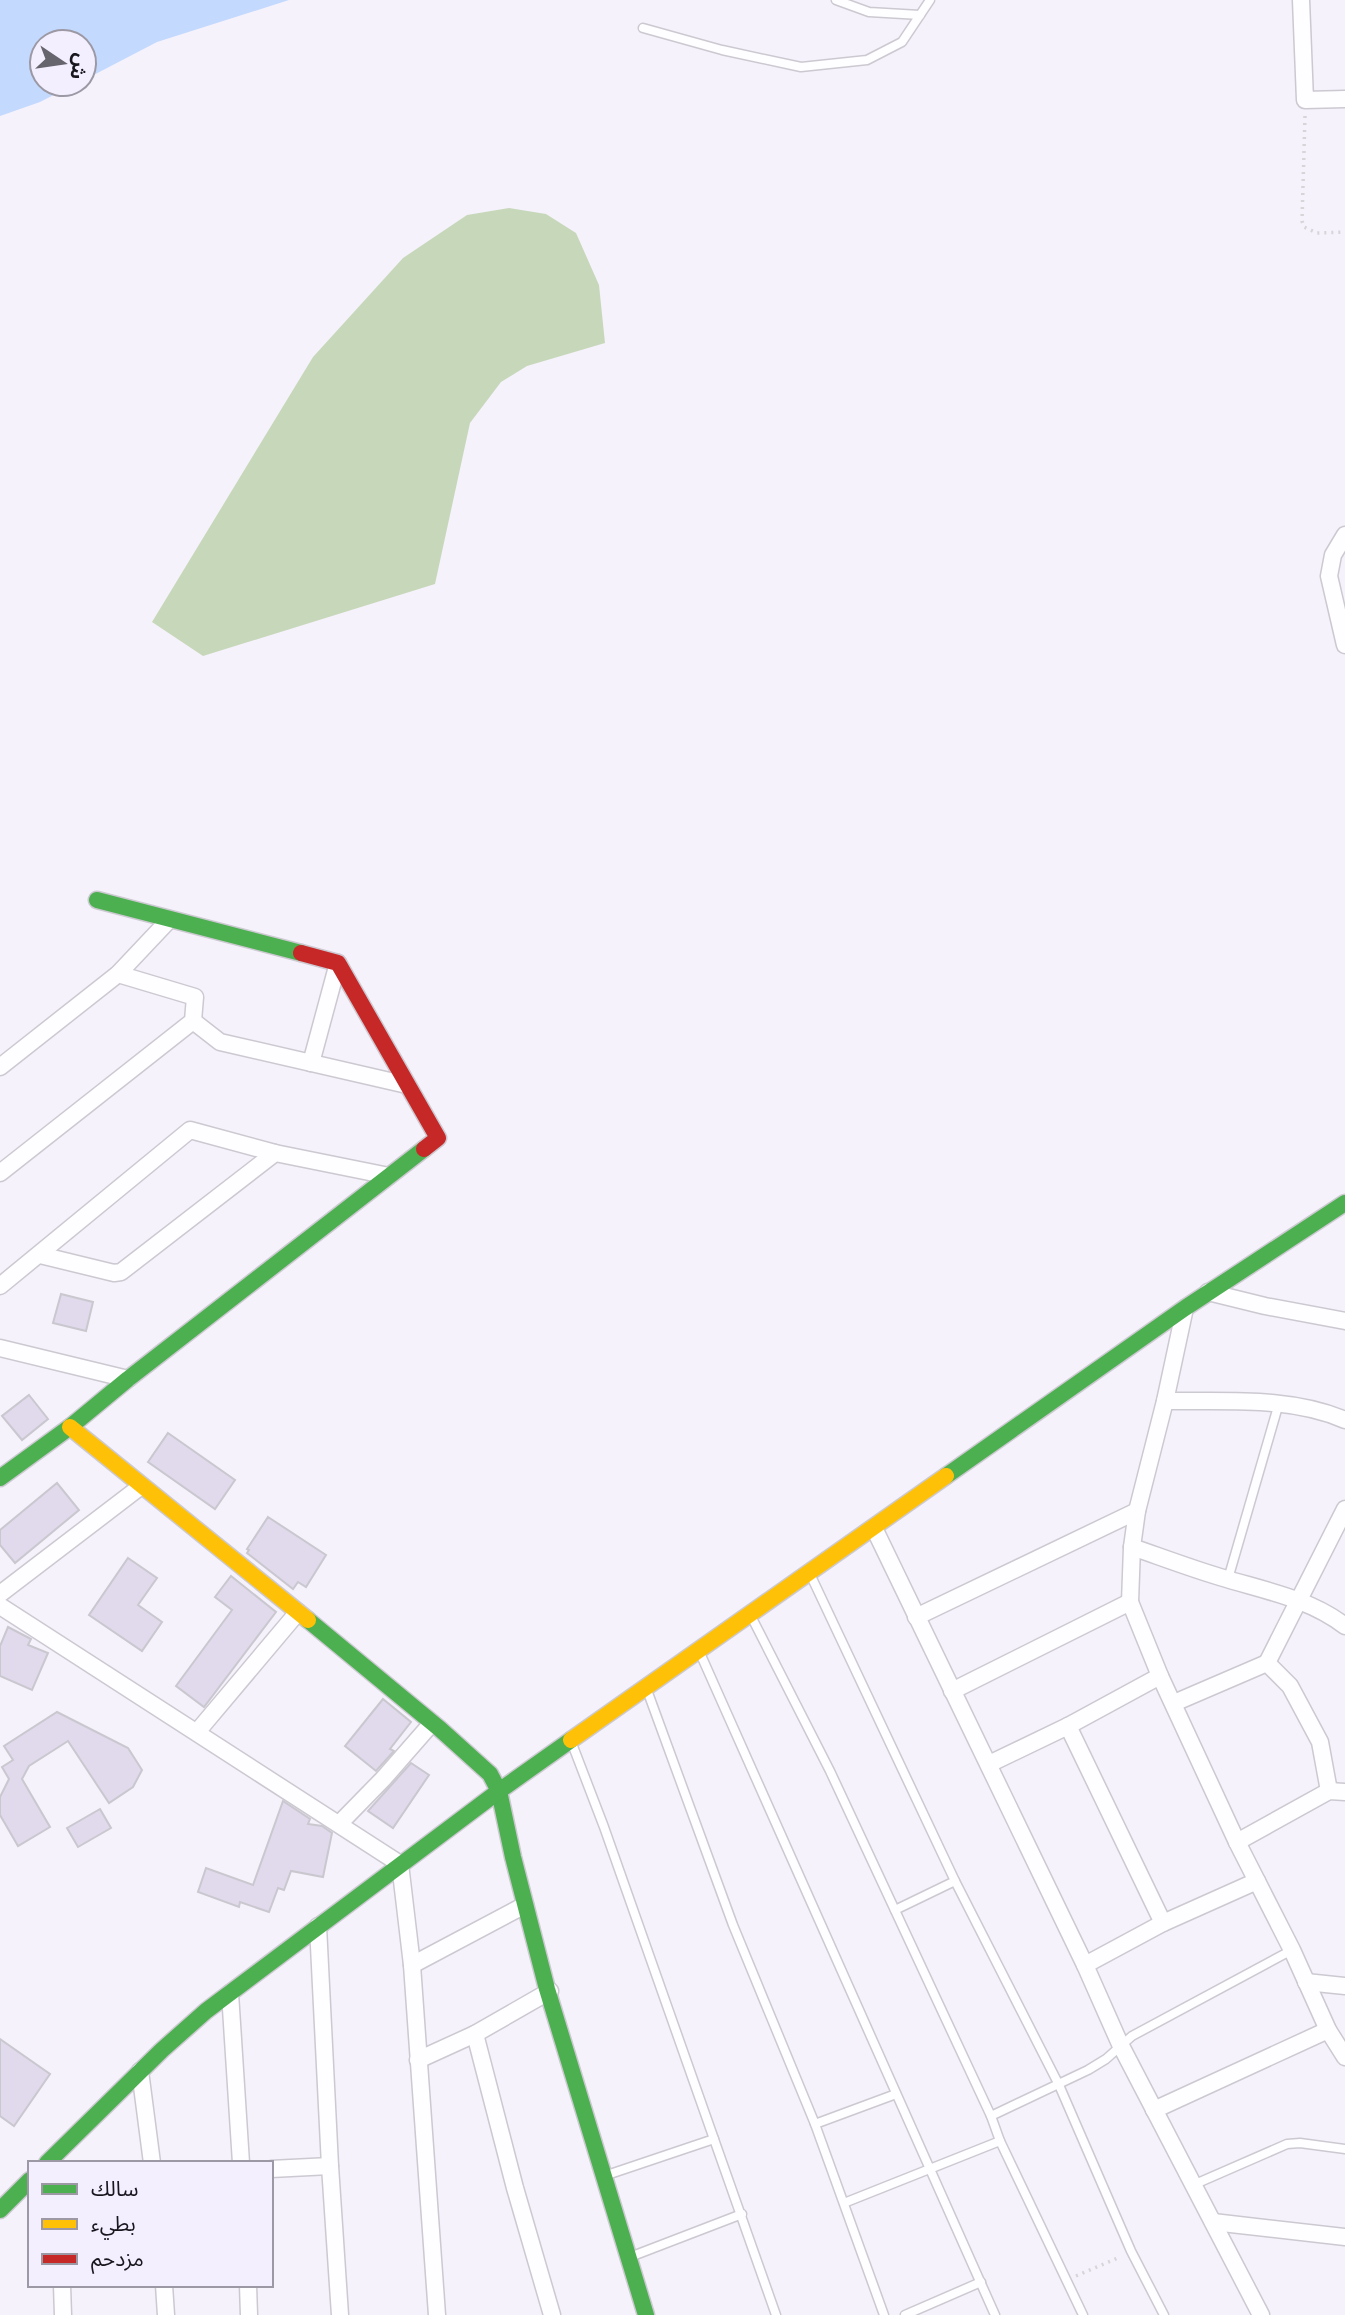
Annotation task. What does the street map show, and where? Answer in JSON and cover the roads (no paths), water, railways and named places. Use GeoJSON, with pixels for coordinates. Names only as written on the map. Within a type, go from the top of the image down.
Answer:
{"type":"FeatureCollection","features":[{"type":"Feature","properties":{"kind":"street"},"geometry":{"type":"LineString","coordinates":[[1301,0],[1305,100],[1345,99]]}},
{"type":"Feature","properties":{"kind":"street"},"geometry":{"type":"LineString","coordinates":[[1345,535],[1333,555],[1329,576],[1345,645]]}},
{"type":"Feature","properties":{"kind":"street"},"geometry":{"type":"LineString","coordinates":[[0,1478],[438,1138],[338,963],[97,900]]}},
{"type":"Feature","properties":{"kind":"street"},"geometry":{"type":"LineString","coordinates":[[0,1067],[118,974],[169,920]]}},
{"type":"Feature","properties":{"kind":"street"},"geometry":{"type":"LineString","coordinates":[[311,1063],[338,963]]}},
{"type":"Feature","properties":{"kind":"street"},"geometry":{"type":"LineString","coordinates":[[0,1173],[193,1021],[195,997],[118,974]]}},
{"type":"Feature","properties":{"kind":"street"},"geometry":{"type":"LineString","coordinates":[[193,1021],[220,1042],[407,1085]]}},
{"type":"Feature","properties":{"kind":"street"},"geometry":{"type":"LineString","coordinates":[[0,1286],[190,1129],[275,1153],[389,1176]]}},
{"type":"Feature","properties":{"kind":"street"},"geometry":{"type":"LineString","coordinates":[[40,1255],[114,1273],[121,1272],[275,1153]]}},
{"type":"Feature","properties":{"kind":"street"},"geometry":{"type":"LineString","coordinates":[[49,2161],[184,2030],[400,1864],[499,1791],[1185,1308],[1345,1203]]}},
{"type":"Feature","properties":{"kind":"street"},"geometry":{"type":"LineString","coordinates":[[1327,1214],[1345,1223]]}},
{"type":"Feature","properties":{"kind":"street"},"geometry":{"type":"LineString","coordinates":[[1208,1293],[1345,1321]]}},
{"type":"Feature","properties":{"kind":"street"},"geometry":{"type":"LineString","coordinates":[[1185,1308],[1166,1401],[1138,1511],[1132,1547],[1130,1602],[1160,1676],[1237,1842],[1292,1950],[1328,2030],[1345,2057]]}},
{"type":"Feature","properties":{"kind":"street"},"geometry":{"type":"LineString","coordinates":[[2,1351],[128,1378]]}},
{"type":"Feature","properties":{"kind":"street"},"geometry":{"type":"LineString","coordinates":[[1166,1401],[1279,1403],[1322,1410],[1345,1420]]}},
{"type":"Feature","properties":{"kind":"street"},"geometry":{"type":"LineString","coordinates":[[69,1427],[140,1488],[298,1612],[491,1774],[499,1791],[550,1991],[646,2315]]}},
{"type":"Feature","properties":{"kind":"street"},"geometry":{"type":"LineString","coordinates":[[0,1594],[140,1488]]}},
{"type":"Feature","properties":{"kind":"street"},"geometry":{"type":"LineString","coordinates":[[916,1617],[1138,1511]]}},
{"type":"Feature","properties":{"kind":"street"},"geometry":{"type":"LineString","coordinates":[[1174,1703],[1267,1663],[1344,1512]]}},
{"type":"Feature","properties":{"kind":"street"},"geometry":{"type":"LineString","coordinates":[[874,1528],[1085,1965],[1120,2044],[1261,2315]]}},
{"type":"Feature","properties":{"kind":"street"},"geometry":{"type":"LineString","coordinates":[[1132,1547],[1228,1580],[1298,1600],[1330,1614],[1345,1626]]}},
{"type":"Feature","properties":{"kind":"street"},"geometry":{"type":"LineString","coordinates":[[952,1691],[1130,1602]]}},
{"type":"Feature","properties":{"kind":"street"},"geometry":{"type":"LineString","coordinates":[[0,1606],[400,1864],[412,1965],[437,2315]]}},
{"type":"Feature","properties":{"kind":"street"},"geometry":{"type":"LineString","coordinates":[[197,1732],[298,1612]]}},
{"type":"Feature","properties":{"kind":"street"},"geometry":{"type":"LineString","coordinates":[[1237,1842],[1337,1791],[1320,1742],[1290,1686],[1267,1663]]}},
{"type":"Feature","properties":{"kind":"street"},"geometry":{"type":"LineString","coordinates":[[989,1764],[1068,1726],[1160,1676]]}},
{"type":"Feature","properties":{"kind":"street"},"geometry":{"type":"LineString","coordinates":[[339,1824],[432,1723]]}},
{"type":"Feature","properties":{"kind":"street"},"geometry":{"type":"LineString","coordinates":[[1068,1726],[1163,1923]]}},
{"type":"Feature","properties":{"kind":"street"},"geometry":{"type":"LineString","coordinates":[[1085,1965],[1163,1923],[1257,1881]]}},
{"type":"Feature","properties":{"kind":"street"},"geometry":{"type":"LineString","coordinates":[[412,1965],[526,1905]]}},
{"type":"Feature","properties":{"kind":"street"},"geometry":{"type":"LineString","coordinates":[[318,1926],[340,2315]]}},
{"type":"Feature","properties":{"kind":"street"},"geometry":{"type":"LineString","coordinates":[[1306,1982],[1345,1986]]}},
{"type":"Feature","properties":{"kind":"street"},"geometry":{"type":"LineString","coordinates":[[418,2060],[475,2034],[550,1991]]}},
{"type":"Feature","properties":{"kind":"street"},"geometry":{"type":"LineString","coordinates":[[230,1993],[241,2161]]}},
{"type":"Feature","properties":{"kind":"street"},"geometry":{"type":"LineString","coordinates":[[1154,2110],[1328,2030]]}},
{"type":"Feature","properties":{"kind":"street"},"geometry":{"type":"LineString","coordinates":[[475,2034],[515,2188],[552,2315]]}},
{"type":"Feature","properties":{"kind":"street"},"geometry":{"type":"LineString","coordinates":[[141,2071],[152,2161]]}},
{"type":"Feature","properties":{"kind":"street"},"geometry":{"type":"LineString","coordinates":[[273,2169],[330,2166]]}},
{"type":"Feature","properties":{"kind":"street"},"geometry":{"type":"LineString","coordinates":[[0,2210],[28,2182]]}},
{"type":"Feature","properties":{"kind":"street"},"geometry":{"type":"LineString","coordinates":[[1213,2222],[1345,2237]]}},
{"type":"Feature","properties":{"kind":"street"},"geometry":{"type":"LineString","coordinates":[[62,2287],[63,2315]]}},
{"type":"Feature","properties":{"kind":"street"},"geometry":{"type":"LineString","coordinates":[[164,2287],[166,2315]]}},
{"type":"Feature","properties":{"kind":"street"},"geometry":{"type":"LineString","coordinates":[[248,2287],[249,2315]]}},
{"type":"Feature","properties":{"kind":"lane"},"geometry":{"type":"LineString","coordinates":[[836,0],[869,12],[920,15]]}},
{"type":"Feature","properties":{"kind":"lane"},"geometry":{"type":"LineString","coordinates":[[643,28],[722,50],[801,67],[867,60],[902,42],[930,0]]}},
{"type":"Feature","properties":{"kind":"lane"},"geometry":{"type":"LineString","coordinates":[[1228,1580],[1279,1403]]}},
{"type":"Feature","properties":{"kind":"lane"},"geometry":{"type":"LineString","coordinates":[[810,1573],[955,1881],[1059,2085],[1131,2251],[1164,2315]]}},
{"type":"Feature","properties":{"kind":"lane"},"geometry":{"type":"LineString","coordinates":[[750,1615],[830,1771],[1083,2315]]}},
{"type":"Feature","properties":{"kind":"lane"},"geometry":{"type":"LineString","coordinates":[[699,1650],[995,2315]]}},
{"type":"Feature","properties":{"kind":"lane"},"geometry":{"type":"LineString","coordinates":[[646,1688],[733,1925],[815,2124],[884,2315]]}},
{"type":"Feature","properties":{"kind":"lane"},"geometry":{"type":"LineString","coordinates":[[571,1741],[776,2315]]}},
{"type":"Feature","properties":{"kind":"lane"},"geometry":{"type":"LineString","coordinates":[[895,1910],[955,1881]]}},
{"type":"Feature","properties":{"kind":"lane"},"geometry":{"type":"LineString","coordinates":[[991,2116],[1059,2085],[1106,2059],[1132,2036],[1292,1950]]}},
{"type":"Feature","properties":{"kind":"lane"},"geometry":{"type":"LineString","coordinates":[[815,2124],[896,2094]]}},
{"type":"Feature","properties":{"kind":"lane"},"geometry":{"type":"LineString","coordinates":[[605,2176],[714,2139]]}},
{"type":"Feature","properties":{"kind":"lane"},"geometry":{"type":"LineString","coordinates":[[844,2203],[1000,2141]]}},
{"type":"Feature","properties":{"kind":"lane"},"geometry":{"type":"LineString","coordinates":[[1192,2185],[1287,2144],[1300,2143],[1345,2149]]}},
{"type":"Feature","properties":{"kind":"lane"},"geometry":{"type":"LineString","coordinates":[[629,2258],[741,2214]]}},
{"type":"Feature","properties":{"kind":"lane"},"geometry":{"type":"LineString","coordinates":[[905,2315],[981,2282]]}},
{"type":"Feature","properties":{"kind":"water"},"geometry":{"type":"Polygon","coordinates":[[[0,0],[289,0],[157,42],[98,73],[98,28],[28,28],[28,98],[48,98],[0,116],[0,0]]]}}]}
